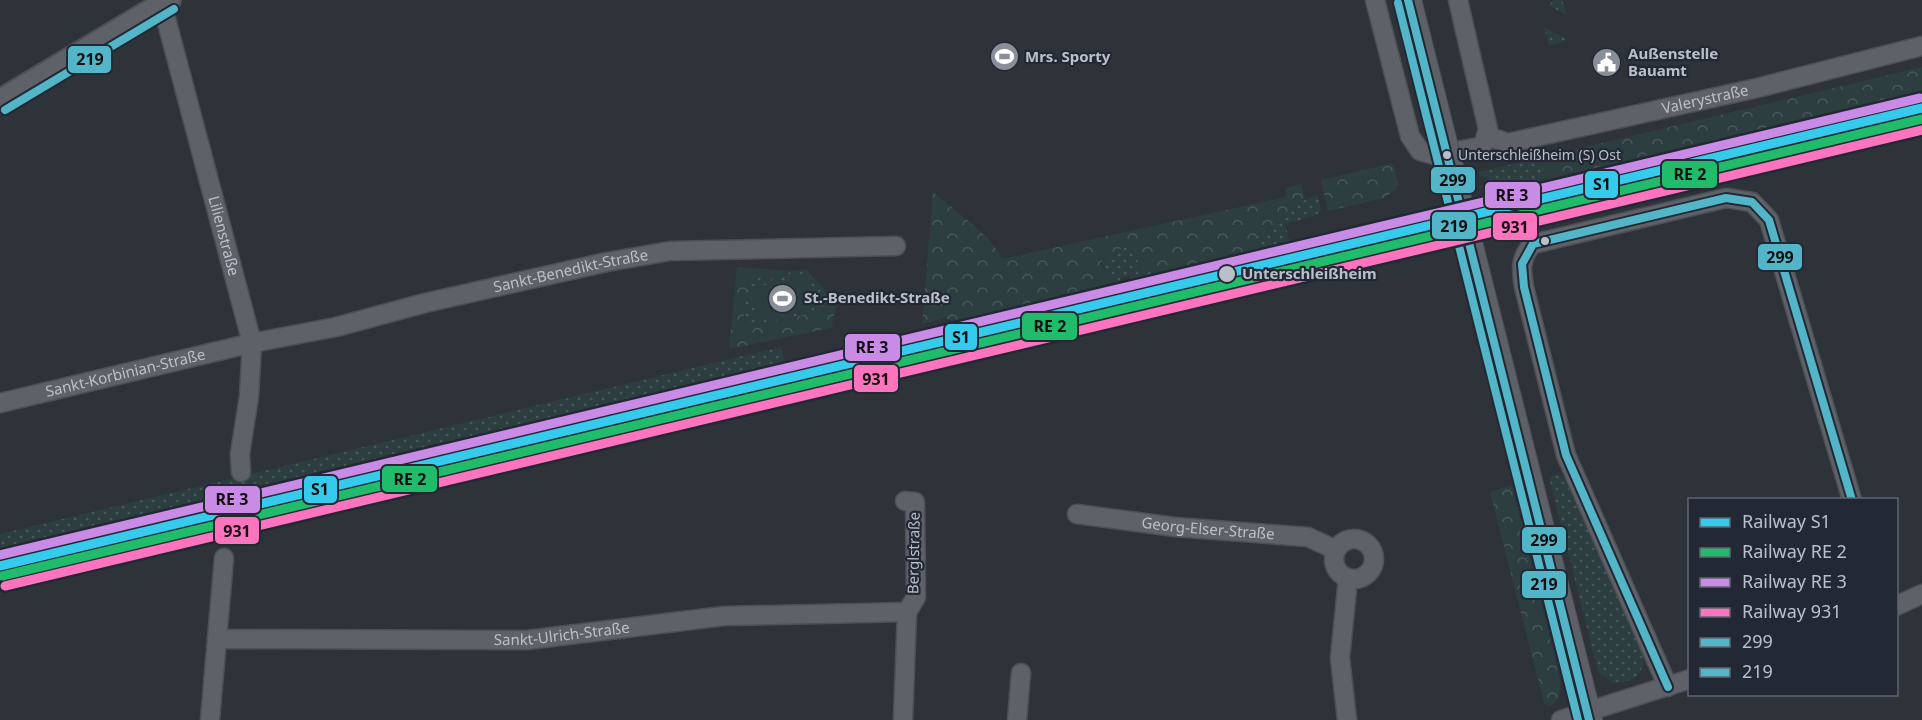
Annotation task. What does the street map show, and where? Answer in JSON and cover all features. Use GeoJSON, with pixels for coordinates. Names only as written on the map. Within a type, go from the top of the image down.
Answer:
{"type":"FeatureCollection","features":[{"type":"Feature","properties":{"kind":"main road"},"geometry":{"type":"LineString","coordinates":[[1408,0],[1588,716]]}},
{"type":"Feature","properties":{"kind":"street"},"geometry":{"type":"LineString","coordinates":[[1375,0],[1408,130],[1415,146],[1420,151],[1435,155],[1479,147],[1487,136],[1486,118],[1458,0]]}},
{"type":"Feature","properties":{"kind":"street"},"geometry":{"type":"LineString","coordinates":[[0,101],[162,1]]}},
{"type":"Feature","properties":{"kind":"street","name":"Lilienstraße"},"geometry":{"type":"LineString","coordinates":[[162,1],[252,343],[249,396],[240,454],[241,472]]}},
{"type":"Feature","properties":{"kind":"street","name":"Valerystraße"},"geometry":{"type":"LineString","coordinates":[[1487,136],[1508,143],[1711,99],[1922,46]]}},
{"type":"Feature","properties":{"kind":"street"},"geometry":{"type":"LineString","coordinates":[[1668,687],[1654,649],[1581,493],[1566,455],[1521,267],[1526,252],[1533,243],[1726,198],[1752,202],[1769,220],[1851,498]]}},
{"type":"Feature","properties":{"kind":"street","name":"Sankt-Benedikt-Straße"},"geometry":{"type":"LineString","coordinates":[[252,343],[336,327],[425,303],[586,266],[670,251],[896,246]]}},
{"type":"Feature","properties":{"kind":"street","name":"Sankt-Korbinian-Straße"},"geometry":{"type":"LineString","coordinates":[[0,403],[252,343]]}},
{"type":"Feature","properties":{"kind":"street","name":"Berglstraße"},"geometry":{"type":"LineString","coordinates":[[903,720],[907,612],[916,597],[915,502],[905,501]]}},
{"type":"Feature","properties":{"kind":"street","name":"Georg-Elser-Straße"},"geometry":{"type":"LineString","coordinates":[[1077,514],[1175,527],[1308,537],[1336,550]]}},
{"type":"Feature","properties":{"kind":"street"},"geometry":{"type":"LineString","coordinates":[[1357,539],[1367,543],[1373,553],[1373,565],[1366,575],[1348,578],[1335,567],[1336,550],[1345,540],[1357,539]]}},
{"type":"Feature","properties":{"kind":"street"},"geometry":{"type":"LineString","coordinates":[[210,720],[224,558]]}},
{"type":"Feature","properties":{"kind":"street"},"geometry":{"type":"LineString","coordinates":[[1347,720],[1340,658],[1348,578]]}},
{"type":"Feature","properties":{"kind":"street"},"geometry":{"type":"LineString","coordinates":[[1898,605],[1922,594]]}},
{"type":"Feature","properties":{"kind":"street","name":"Sankt-Ulrich-Straße"},"geometry":{"type":"LineString","coordinates":[[217,639],[527,640],[724,616],[907,612]]}},
{"type":"Feature","properties":{"kind":"street"},"geometry":{"type":"LineString","coordinates":[[1017,720],[1021,673]]}},
{"type":"Feature","properties":{"kind":"street"},"geometry":{"type":"LineString","coordinates":[[1561,720],[1588,716],[1688,679]]}},
{"type":"Feature","properties":{"kind":"green space"},"geometry":{"type":"Polygon","coordinates":[[[1553,0],[1562,0],[1567,15],[1549,6],[1553,0]]]}},
{"type":"Feature","properties":{"kind":"green space"},"geometry":{"type":"Polygon","coordinates":[[[1544,27],[1567,40],[1549,46],[1544,27]]]}},
{"type":"Feature","properties":{"kind":"green space"},"geometry":{"type":"Polygon","coordinates":[[[1922,67],[1922,97],[1547,189],[1539,158],[1922,67]]]}},
{"type":"Feature","properties":{"kind":"green space"},"geometry":{"type":"Polygon","coordinates":[[[1539,158],[1547,189],[1488,205],[1486,199],[1492,197],[1487,176],[1480,177],[1479,172],[1539,158]]]}},
{"type":"Feature","properties":{"kind":"green space"},"geometry":{"type":"Polygon","coordinates":[[[1394,163],[1397,189],[1384,198],[1328,211],[1321,180],[1394,163]]]}},
{"type":"Feature","properties":{"kind":"green space"},"geometry":{"type":"Polygon","coordinates":[[[1301,184],[1305,199],[1275,226],[1257,235],[1252,253],[1158,276],[1140,266],[1131,247],[1126,246],[1101,260],[1101,265],[1110,275],[1110,281],[1103,289],[1076,293],[1076,298],[1016,312],[1015,309],[999,313],[1000,316],[961,325],[945,318],[922,324],[933,192],[982,233],[1002,259],[1286,197],[1285,188],[1301,184]]]}},
{"type":"Feature","properties":{"kind":"green space"},"geometry":{"type":"Polygon","coordinates":[[[1318,195],[1321,210],[1317,215],[1285,224],[1290,244],[1252,253],[1257,235],[1294,207],[1318,195]]]}},
{"type":"Feature","properties":{"kind":"green space"},"geometry":{"type":"Polygon","coordinates":[[[1126,246],[1131,247],[1140,266],[1158,276],[1132,282],[1130,276],[1120,278],[1121,285],[1103,289],[1110,281],[1101,260],[1126,246]]]}},
{"type":"Feature","properties":{"kind":"green space"},"geometry":{"type":"Polygon","coordinates":[[[737,267],[792,271],[768,281],[758,272],[753,277],[747,288],[744,323],[751,326],[804,315],[817,308],[819,301],[831,297],[837,304],[831,328],[729,349],[737,267]]]}},
{"type":"Feature","properties":{"kind":"green space","name":"St.-Benedikt-Straße"},"geometry":{"type":"Polygon","coordinates":[[[806,269],[831,297],[820,301],[818,308],[804,315],[751,326],[743,322],[747,289],[758,272],[785,275],[792,271],[806,269]]]}},
{"type":"Feature","properties":{"kind":"green space","name":"St.-Benedikt-Straße"},"geometry":{"type":"Polygon","coordinates":[[[807,274],[816,307],[758,322],[749,289],[807,274]]]}},
{"type":"Feature","properties":{"kind":"green space"},"geometry":{"type":"Polygon","coordinates":[[[781,347],[787,371],[0,559],[0,534],[781,347]]]}},
{"type":"Feature","properties":{"kind":"green space"},"geometry":{"type":"Polygon","coordinates":[[[1559,474],[1564,478],[1645,655],[1639,673],[1627,681],[1613,683],[1598,672],[1549,477],[1559,474]]]}},
{"type":"Feature","properties":{"kind":"green space"},"geometry":{"type":"Polygon","coordinates":[[[1512,485],[1560,680],[1559,697],[1550,707],[1544,703],[1490,492],[1512,485]]]}},
{"type":"Feature","properties":{"kind":"rail line","name":"S1"},"geometry":{"type":"LineString","coordinates":[[0,566],[1922,108]]}},
{"type":"Feature","properties":{"kind":"rail line","name":"931"},"geometry":{"type":"LineString","coordinates":[[5,586],[1922,130]]}},
{"type":"Feature","properties":{"kind":"transit line","name":"299"},"geometry":{"type":"LineString","coordinates":[[1408,0],[1589,720]]}},
{"type":"Feature","properties":{"kind":"transit line","name":"219"},"geometry":{"type":"LineString","coordinates":[[1398,3],[1578,720]]}},
{"type":"Feature","properties":{"kind":"transit line","name":"219"},"geometry":{"type":"LineString","coordinates":[[5,110],[174,9]]}},
{"type":"Feature","properties":{"kind":"transit line"},"geometry":{"type":"LineString","coordinates":[[0,555],[1920,98]]}},
{"type":"Feature","properties":{"kind":"transit line"},"geometry":{"type":"LineString","coordinates":[[2,576],[1922,119]]}},
{"type":"Feature","properties":{"kind":"transit line","name":"299"},"geometry":{"type":"LineString","coordinates":[[1668,687],[1566,455],[1524,287],[1522,264],[1533,244],[1726,198],[1752,202],[1769,220],[1851,498]]}},
{"type":"Feature","properties":{"kind":"place","name":"Mrs. Sporty"},"geometry":{"type":"Point","coordinates":[1004,57]}},
{"type":"Feature","properties":{"kind":"place","name":"Außenstelle Bauamt"},"geometry":{"type":"Point","coordinates":[1607,63]}},
{"type":"Feature","properties":{"kind":"place","name":"Unterschleißheim (S) Ost"},"geometry":{"type":"Point","coordinates":[1447,155]}},
{"type":"Feature","properties":{"kind":"place","name":"Unterschleißheim"},"geometry":{"type":"Point","coordinates":[1227,274]}},
{"type":"Feature","properties":{"kind":"place","name":"St.-Benedikt-Straße"},"geometry":{"type":"Point","coordinates":[783,298]}}]}
